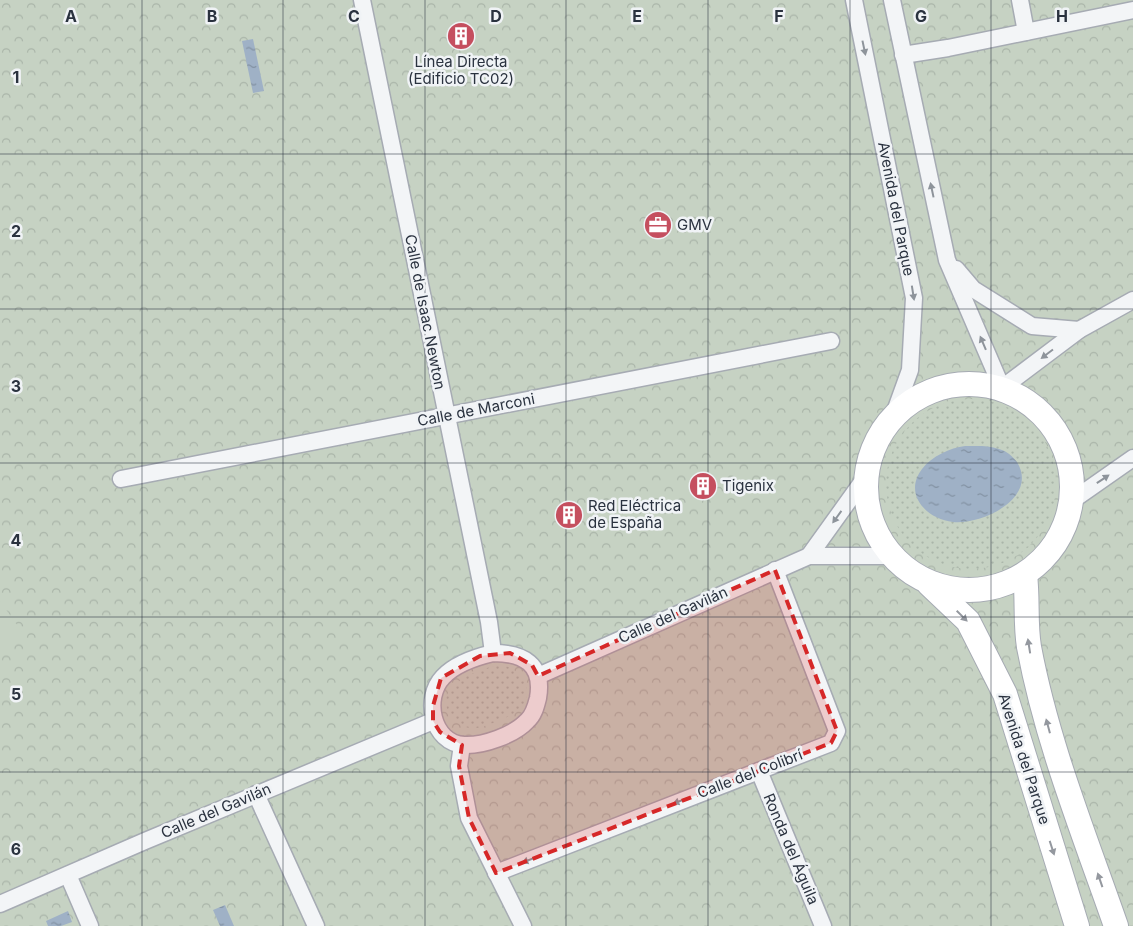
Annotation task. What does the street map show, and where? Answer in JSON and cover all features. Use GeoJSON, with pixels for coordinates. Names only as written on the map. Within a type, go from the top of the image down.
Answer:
{"type":"FeatureCollection","features":[{"type":"Feature","properties":{"kind":"street","name":"Calle de Isaac Newton"},"geometry":{"type":"LineString","coordinates":[[362,0],[494,653]]}},
{"type":"Feature","properties":{"kind":"street","name":"Avenida del Parque"},"geometry":{"type":"LineString","coordinates":[[854,0],[914,298],[910,370],[893,417]]}},
{"type":"Feature","properties":{"kind":"street"},"geometry":{"type":"LineString","coordinates":[[892,0],[947,260],[1002,388]]}},
{"type":"Feature","properties":{"kind":"street"},"geometry":{"type":"LineString","coordinates":[[1020,0],[1026,32]]}},
{"type":"Feature","properties":{"kind":"street"},"geometry":{"type":"LineString","coordinates":[[903,55],[948,48],[1133,10]]}},
{"type":"Feature","properties":{"kind":"street"},"geometry":{"type":"LineString","coordinates":[[947,260],[973,289],[1032,326],[1079,330]]}},
{"type":"Feature","properties":{"kind":"street"},"geometry":{"type":"LineString","coordinates":[[1002,388],[1079,330],[1133,300]]}},
{"type":"Feature","properties":{"kind":"street","name":"Calle de Marconi"},"geometry":{"type":"LineString","coordinates":[[121,479],[830,341]]}},
{"type":"Feature","properties":{"kind":"street"},"geometry":{"type":"LineString","coordinates":[[968,383],[1002,388],[1024,399],[1047,417],[1063,442],[1072,470],[1073,500],[1065,529],[1048,555],[1026,575],[994,588],[960,591],[928,582],[908,571],[891,556],[877,536],[868,513],[866,478],[874,446],[893,417],[915,399],[940,388],[968,383]]}},
{"type":"Feature","properties":{"kind":"street"},"geometry":{"type":"LineString","coordinates":[[1073,500],[1133,458]]}},
{"type":"Feature","properties":{"kind":"street"},"geometry":{"type":"LineString","coordinates":[[809,556],[866,478]]}},
{"type":"Feature","properties":{"kind":"street","name":"Calle del Gavilán"},"geometry":{"type":"LineString","coordinates":[[538,676],[809,556],[891,556]]}},
{"type":"Feature","properties":{"kind":"street","name":"Calle del Colibrí"},"geometry":{"type":"LineString","coordinates":[[496,873],[831,743],[837,731],[775,570]]}},
{"type":"Feature","properties":{"kind":"street"},"geometry":{"type":"LineString","coordinates":[[1026,575],[1029,645],[1039,693],[1053,744],[1116,926]]}},
{"type":"Feature","properties":{"kind":"street","name":"Avenida del Parque"},"geometry":{"type":"LineString","coordinates":[[928,582],[968,622],[1005,694],[1077,926]]}},
{"type":"Feature","properties":{"kind":"street"},"geometry":{"type":"LineString","coordinates":[[494,653],[510,653],[523,658],[532,665],[538,676],[539,689],[534,712],[527,722],[514,731],[492,740],[462,745],[449,741],[433,721],[435,691],[441,678],[452,669],[480,656],[494,653]]}},
{"type":"Feature","properties":{"kind":"street","name":"Calle del Gavilán"},"geometry":{"type":"LineString","coordinates":[[0,904],[256,794],[433,721]]}},
{"type":"Feature","properties":{"kind":"street"},"geometry":{"type":"LineString","coordinates":[[462,745],[459,766],[469,818],[523,926]]}},
{"type":"Feature","properties":{"kind":"street","name":"Ronda del Águila"},"geometry":{"type":"LineString","coordinates":[[758,771],[818,924]]}},
{"type":"Feature","properties":{"kind":"street"},"geometry":{"type":"LineString","coordinates":[[256,794],[316,926]]}},
{"type":"Feature","properties":{"kind":"street"},"geometry":{"type":"LineString","coordinates":[[68,875],[90,926]]}},
{"type":"Feature","properties":{"kind":"highlighted area"},"geometry":{"type":"Polygon","coordinates":[[[775,570],[837,731],[831,743],[496,873],[469,818],[459,766],[462,745],[440,732],[433,721],[433,706],[441,678],[480,656],[510,653],[532,665],[538,676],[775,570]]]}},
{"type":"Feature","properties":{"kind":"green space"},"geometry":{"type":"Polygon","coordinates":[[[0,0],[1133,0],[1133,926],[0,926],[0,0]]]}},
{"type":"Feature","properties":{"kind":"green space"},"geometry":{"type":"Polygon","coordinates":[[[979,399],[1004,405],[1025,418],[1037,430],[1053,459],[1056,484],[1055,501],[1050,517],[1037,538],[1025,550],[996,566],[963,569],[938,563],[917,550],[905,538],[889,509],[886,476],[892,451],[905,430],[917,418],[946,402],[979,399]]]}},
{"type":"Feature","properties":{"kind":"green space"},"geometry":{"type":"Polygon","coordinates":[[[0,601],[24,635],[0,651],[0,601]]]}},
{"type":"Feature","properties":{"kind":"green space"},"geometry":{"type":"Polygon","coordinates":[[[500,665],[514,670],[523,680],[527,693],[522,707],[506,718],[482,727],[470,728],[459,724],[451,716],[446,706],[447,696],[452,688],[470,675],[500,665]]]}},
{"type":"Feature","properties":{"kind":"water"},"geometry":{"type":"Polygon","coordinates":[[[253,39],[264,91],[253,93],[242,41],[253,39]]]}},
{"type":"Feature","properties":{"kind":"water"},"geometry":{"type":"Polygon","coordinates":[[[965,446],[991,447],[1009,454],[1017,462],[1022,475],[1020,487],[1014,498],[992,514],[965,522],[943,520],[926,511],[920,504],[916,496],[917,478],[926,464],[936,457],[947,451],[965,446]]]}},
{"type":"Feature","properties":{"kind":"water"},"geometry":{"type":"Polygon","coordinates":[[[225,905],[234,926],[220,926],[213,910],[225,905]]]}},
{"type":"Feature","properties":{"kind":"water"},"geometry":{"type":"Polygon","coordinates":[[[68,911],[72,922],[61,926],[48,926],[46,921],[68,911]]]}},
{"type":"Feature","properties":{"kind":"place","name":"Línea Directa (Edificio TC02)"},"geometry":{"type":"Point","coordinates":[461,36]}},
{"type":"Feature","properties":{"kind":"place","name":"GMV"},"geometry":{"type":"Point","coordinates":[658,225]}},
{"type":"Feature","properties":{"kind":"place","name":"Tigenix"},"geometry":{"type":"Point","coordinates":[703,486]}},
{"type":"Feature","properties":{"kind":"place","name":"Red Eléctrica de España"},"geometry":{"type":"Point","coordinates":[569,515]}}]}
